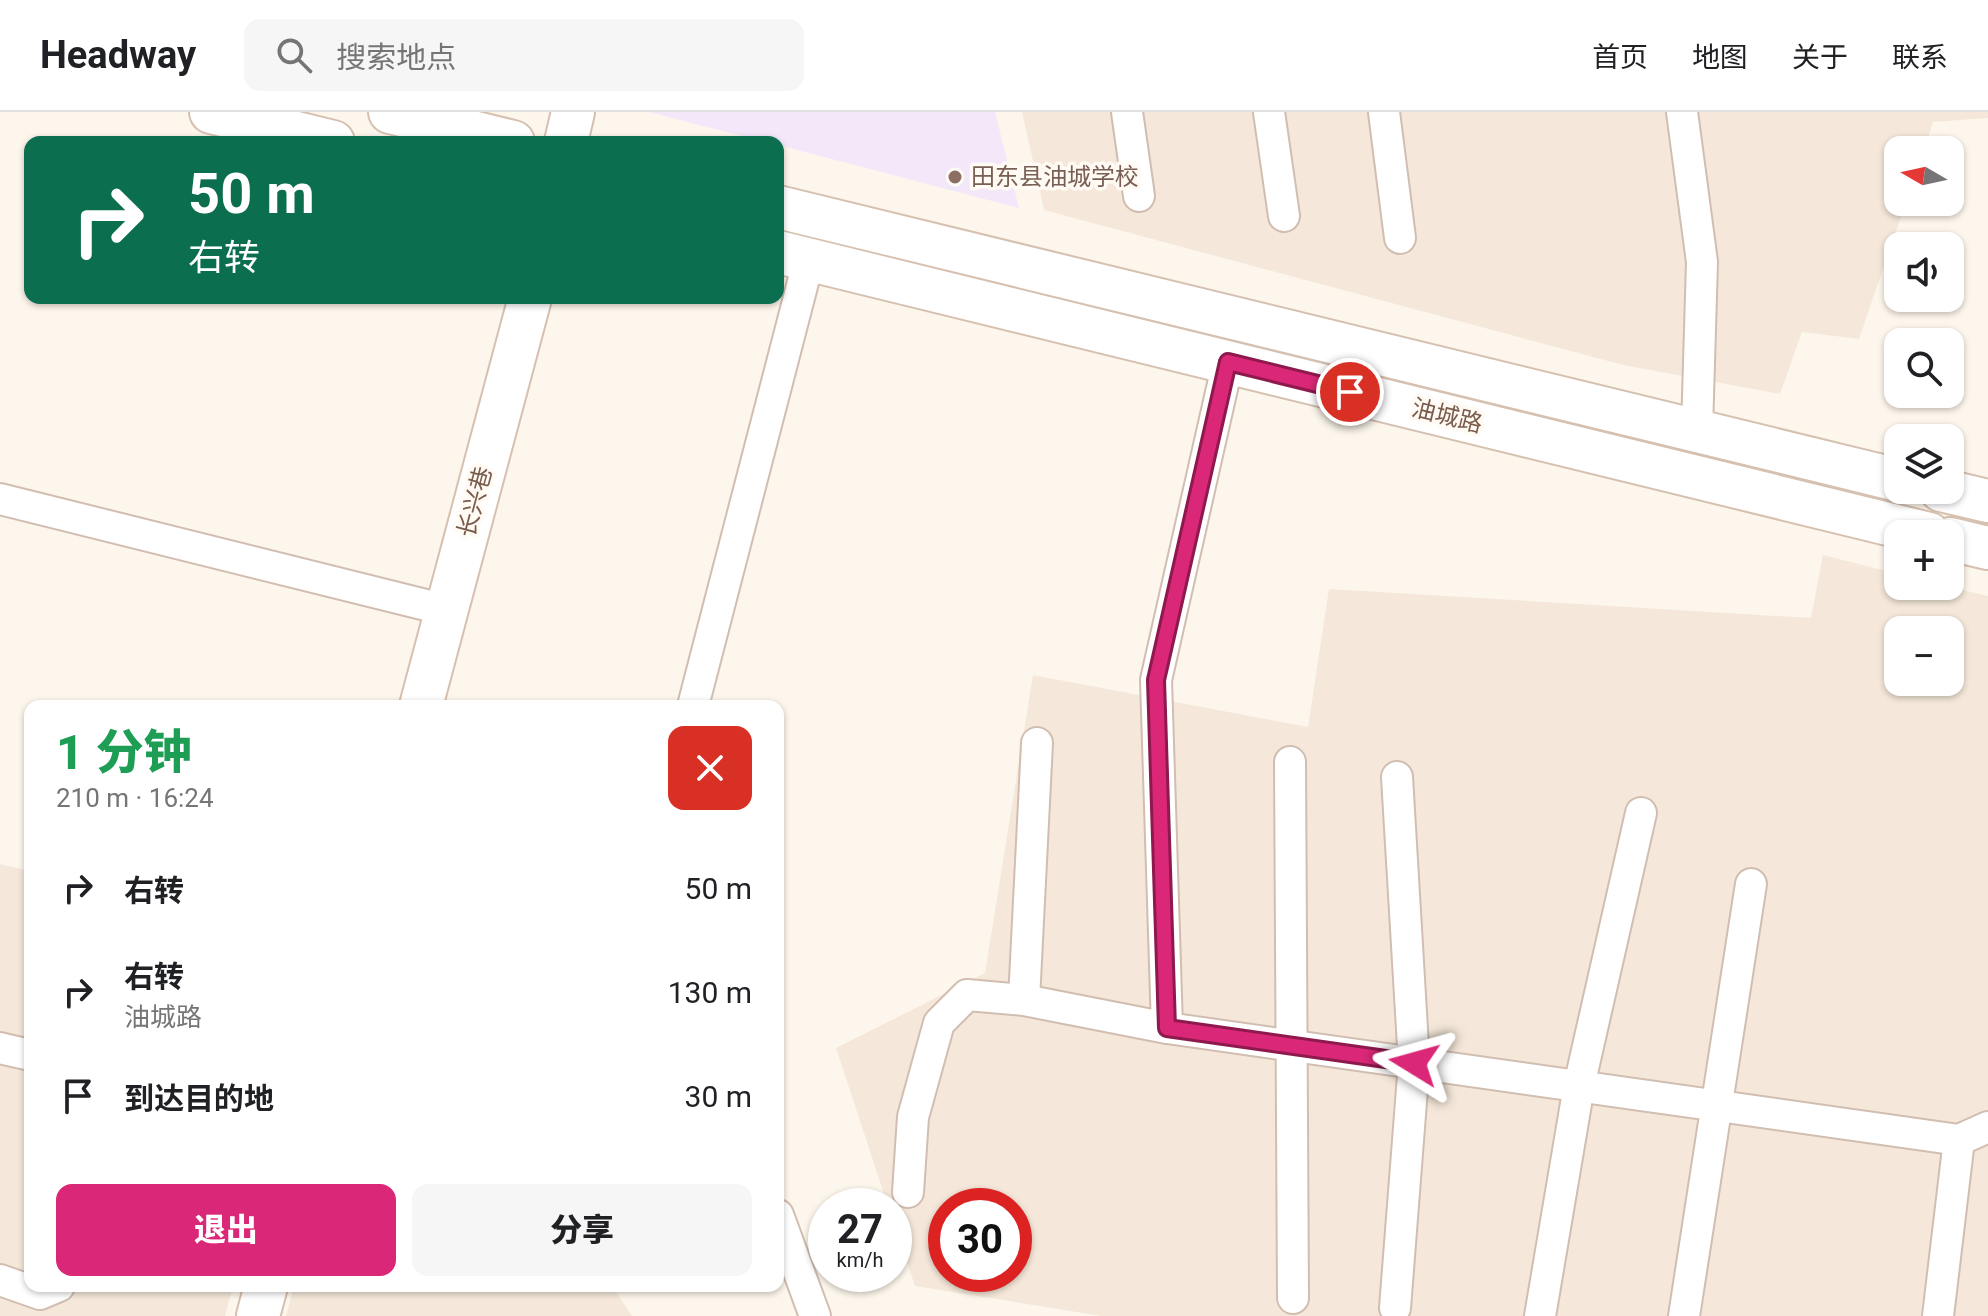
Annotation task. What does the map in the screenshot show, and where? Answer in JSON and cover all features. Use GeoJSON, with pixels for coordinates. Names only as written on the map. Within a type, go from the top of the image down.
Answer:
{"type":"FeatureCollection","features":[{"type":"Feature","properties":{"kind":"main road"},"geometry":{"type":"LineString","coordinates":[[211,112],[309,136]]}},
{"type":"Feature","properties":{"kind":"main road"},"geometry":{"type":"LineString","coordinates":[[390,112],[488,136]]}},
{"type":"Feature","properties":{"kind":"main road"},"geometry":{"type":"LineString","coordinates":[[567,136],[573,112]]}},
{"type":"Feature","properties":{"kind":"main road","name":"油城路"},"geometry":{"type":"LineString","coordinates":[[784,208],[1884,477]]}},
{"type":"Feature","properties":{"kind":"main road","name":"油城路"},"geometry":{"type":"LineString","coordinates":[[794,256],[1884,523]]}},
{"type":"Feature","properties":{"kind":"main road","name":"长兴巷"},"geometry":{"type":"LineString","coordinates":[[423,700],[528,304]]}},
{"type":"Feature","properties":{"kind":"main road"},"geometry":{"type":"LineString","coordinates":[[1964,495],[1988,501]]}},
{"type":"Feature","properties":{"kind":"main road"},"geometry":{"type":"LineString","coordinates":[[1964,542],[1988,548]]}},
{"type":"Feature","properties":{"kind":"main road"},"geometry":{"type":"LineString","coordinates":[[258,1316],[264,1292]]}},
{"type":"Feature","properties":{"kind":"street"},"geometry":{"type":"LineString","coordinates":[[1127,112],[1139,196]]}},
{"type":"Feature","properties":{"kind":"street"},"geometry":{"type":"LineString","coordinates":[[1269,112],[1284,216]]}},
{"type":"Feature","properties":{"kind":"street"},"geometry":{"type":"LineString","coordinates":[[1384,112],[1400,238]]}},
{"type":"Feature","properties":{"kind":"street"},"geometry":{"type":"LineString","coordinates":[[1682,112],[1702,262],[1697,430]]}},
{"type":"Feature","properties":{"kind":"street"},"geometry":{"type":"LineString","coordinates":[[784,301],[794,256]]}},
{"type":"Feature","properties":{"kind":"street"},"geometry":{"type":"LineString","coordinates":[[694,700],[783,304]]}},
{"type":"Feature","properties":{"kind":"street"},"geometry":{"type":"LineString","coordinates":[[1167,1028],[1156,680],[1228,362]]}},
{"type":"Feature","properties":{"kind":"street"},"geometry":{"type":"LineString","coordinates":[[0,499],[446,610]]}},
{"type":"Feature","properties":{"kind":"street"},"geometry":{"type":"LineString","coordinates":[[1024,1000],[1037,743]]}},
{"type":"Feature","properties":{"kind":"street"},"geometry":{"type":"LineString","coordinates":[[1290,762],[1289,1045],[1293,1298]]}},
{"type":"Feature","properties":{"kind":"street"},"geometry":{"type":"LineString","coordinates":[[1395,1308],[1414,1063],[1397,777]]}},
{"type":"Feature","properties":{"kind":"street"},"geometry":{"type":"LineString","coordinates":[[1540,1316],[1579,1086],[1641,813]]}},
{"type":"Feature","properties":{"kind":"street"},"geometry":{"type":"LineString","coordinates":[[1684,1316],[1751,884]]}},
{"type":"Feature","properties":{"kind":"street"},"geometry":{"type":"LineString","coordinates":[[908,1188],[913,1117],[939,1023],[967,995],[1024,1000],[1167,1028],[1959,1140],[1988,1127]]}},
{"type":"Feature","properties":{"kind":"street"},"geometry":{"type":"LineString","coordinates":[[0,1048],[24,1054]]}},
{"type":"Feature","properties":{"kind":"street"},"geometry":{"type":"LineString","coordinates":[[1938,1316],[1959,1140]]}},
{"type":"Feature","properties":{"kind":"street"},"geometry":{"type":"LineString","coordinates":[[784,1231],[815,1316]]}},
{"type":"Feature","properties":{"kind":"street"},"geometry":{"type":"LineString","coordinates":[[0,1280],[24,1288]]}},
{"type":"Feature","properties":{"kind":"shaded area","name":"田东县油城学校"},"geometry":{"type":"Polygon","coordinates":[[[649,112],[995,112],[1019,208],[784,147],[784,136],[742,136],[649,112]]]}},
{"type":"Feature","properties":{"kind":"shaded area"},"geometry":{"type":"Polygon","coordinates":[[[1022,112],[1988,112],[1988,118],[1933,122],[1928,136],[1884,136],[1884,216],[1901,216],[1896,232],[1884,232],[1884,266],[1859,339],[1802,332],[1780,394],[1623,365],[1044,210],[1022,112]]]}},
{"type":"Feature","properties":{"kind":"shaded area"},"geometry":{"type":"Polygon","coordinates":[[[1823,555],[1884,570],[1884,600],[1964,600],[1964,590],[1988,596],[1988,1316],[1101,1316],[952,1292],[1032,1292],[1032,1188],[928,1188],[928,1288],[915,1286],[912,1277],[912,1188],[882,1188],[836,1048],[985,973],[1033,675],[1308,727],[1329,589],[1811,618],[1823,555]]]}},
{"type":"Feature","properties":{"kind":"shaded area"},"geometry":{"type":"Polygon","coordinates":[[[0,864],[24,870],[24,1292],[231,1292],[225,1316],[0,1316],[0,864]]]}},
{"type":"Feature","properties":{"kind":"shaded area"},"geometry":{"type":"Polygon","coordinates":[[[292,1292],[616,1292],[632,1316],[286,1316],[292,1292]]]}},
{"type":"Feature","properties":{"kind":"place","name":"田东县油城学校"},"geometry":{"type":"Point","coordinates":[955,177]}},
{"type":"Feature","properties":{"kind":"route"},"geometry":{"type":"LineString","coordinates":[[1350,392],[1228,362],[1156,680],[1167,1028],[1414,1063]]}}]}
